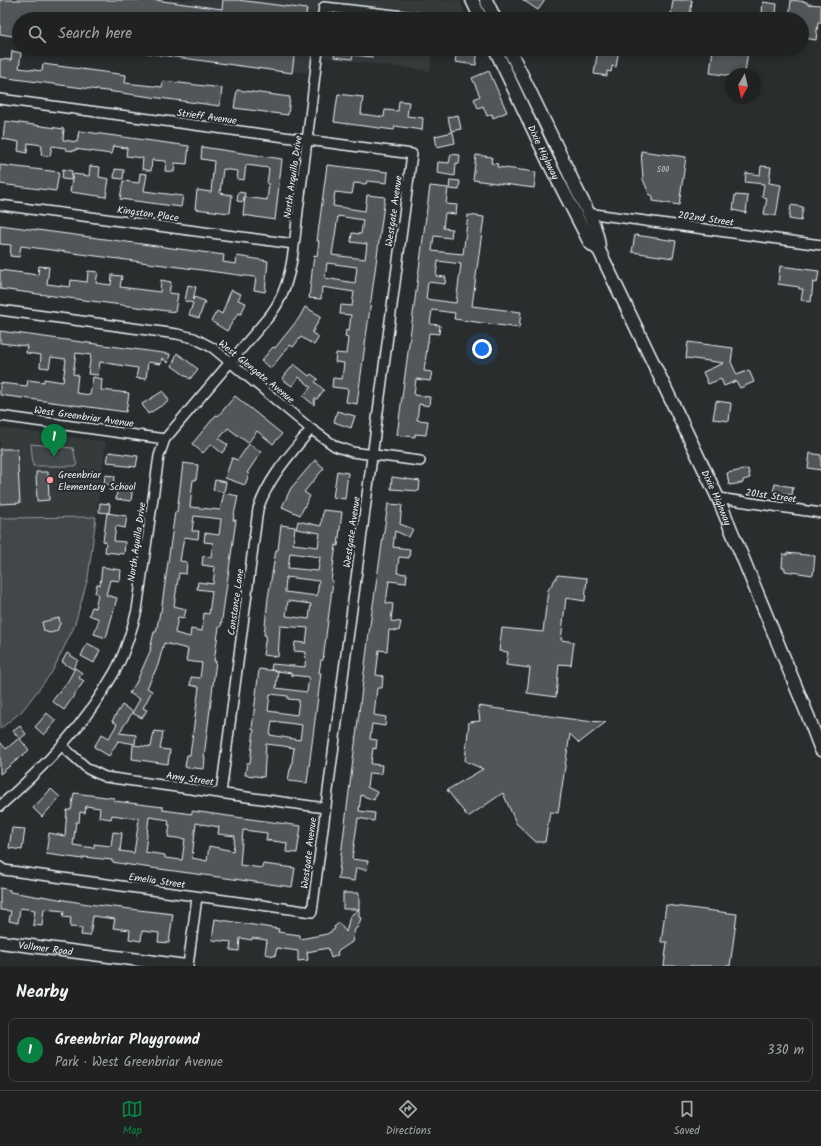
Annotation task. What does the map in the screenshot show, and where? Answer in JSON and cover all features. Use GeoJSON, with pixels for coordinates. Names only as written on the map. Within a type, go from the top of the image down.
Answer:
{"type":"FeatureCollection","features":[{"type":"Feature","properties":{"kind":"main road"},"geometry":{"type":"LineString","coordinates":[[472,0],[478,12]]}},
{"type":"Feature","properties":{"kind":"main road"},"geometry":{"type":"LineString","coordinates":[[486,0],[492,12]]}},
{"type":"Feature","properties":{"kind":"main road","name":"Dixie Highway"},"geometry":{"type":"LineString","coordinates":[[498,56],[549,164],[590,243],[599,250]]}},
{"type":"Feature","properties":{"kind":"main road","name":"Dixie Highway"},"geometry":{"type":"LineString","coordinates":[[513,56],[552,136],[599,240],[599,250],[718,498],[821,750]]}},
{"type":"Feature","properties":{"kind":"main road","name":"Vollmer Road"},"geometry":{"type":"LineString","coordinates":[[0,942],[187,966]]}},
{"type":"Feature","properties":{"kind":"street"},"geometry":{"type":"LineString","coordinates":[[323,12],[324,7],[369,12]]}},
{"type":"Feature","properties":{"kind":"street","name":"North Arquilla Drive"},"geometry":{"type":"LineString","coordinates":[[288,278],[308,140],[317,56]]}},
{"type":"Feature","properties":{"kind":"street","name":"Strieff Avenue"},"geometry":{"type":"LineString","coordinates":[[0,99],[412,154]]}},
{"type":"Feature","properties":{"kind":"street","name":"Westgate Avenue"},"geometry":{"type":"LineString","coordinates":[[312,912],[412,154]]}},
{"type":"Feature","properties":{"kind":"street","name":"Kingston Place"},"geometry":{"type":"LineString","coordinates":[[0,205],[294,244]]}},
{"type":"Feature","properties":{"kind":"street","name":"202nd Street"},"geometry":{"type":"LineString","coordinates":[[587,213],[821,245]]}},
{"type":"Feature","properties":{"kind":"street","name":"North Aquilla Drive"},"geometry":{"type":"LineString","coordinates":[[0,806],[25,784],[62,746],[87,716],[115,672],[133,625],[137,610],[159,456],[165,439],[276,307],[284,292],[288,278]]}},
{"type":"Feature","properties":{"kind":"street","name":"West Glengate Avenue"},"geometry":{"type":"LineString","coordinates":[[0,310],[178,334],[194,338],[213,348],[311,429],[336,446],[352,452],[420,461]]}},
{"type":"Feature","properties":{"kind":"street","name":"West Greenbriar Avenue"},"geometry":{"type":"LineString","coordinates":[[0,416],[98,428],[165,439]]}},
{"type":"Feature","properties":{"kind":"street","name":"Constance Lane"},"geometry":{"type":"LineString","coordinates":[[220,793],[258,509],[268,485],[311,429]]}},
{"type":"Feature","properties":{"kind":"street","name":"201st Street"},"geometry":{"type":"LineString","coordinates":[[718,498],[821,513]]}},
{"type":"Feature","properties":{"kind":"street","name":"Amy Street"},"geometry":{"type":"LineString","coordinates":[[62,746],[80,763],[98,775],[112,779],[325,808]]}},
{"type":"Feature","properties":{"kind":"street","name":"Emelia Street"},"geometry":{"type":"LineString","coordinates":[[0,867],[4,870],[312,912]]}},
{"type":"Feature","properties":{"kind":"street"},"geometry":{"type":"LineString","coordinates":[[187,966],[197,897]]}},
{"type":"Feature","properties":{"kind":"shaded area"},"geometry":{"type":"Polygon","coordinates":[[[0,0],[460,0],[464,12],[12,12],[0,0]]]}},
{"type":"Feature","properties":{"kind":"shaded area"},"geometry":{"type":"Polygon","coordinates":[[[181,56],[312,56],[309,73],[181,56]]]}},
{"type":"Feature","properties":{"kind":"shaded area"},"geometry":{"type":"Polygon","coordinates":[[[312,56],[431,56],[430,71],[312,56]]]}},
{"type":"Feature","properties":{"kind":"shaded area","name":"Greenbriar Elementary School"},"geometry":{"type":"Polygon","coordinates":[[[0,428],[106,442],[96,517],[0,518],[0,428]]]}},
{"type":"Feature","properties":{"kind":"shaded area"},"geometry":{"type":"Polygon","coordinates":[[[31,444],[73,448],[77,466],[33,466],[31,444]]]}},
{"type":"Feature","properties":{"kind":"shaded area"},"geometry":{"type":"Polygon","coordinates":[[[96,517],[88,578],[74,627],[52,672],[22,711],[0,729],[0,518],[96,517]]]}},
{"type":"Feature","properties":{"kind":"building"},"geometry":{"type":"Polygon","coordinates":[[[0,0],[155,0],[222,9],[223,0],[238,0],[307,9],[306,12],[12,12],[12,36],[0,34],[0,0]]]}},
{"type":"Feature","properties":{"kind":"building"},"geometry":{"type":"Polygon","coordinates":[[[523,0],[545,0],[538,10],[523,0]]]}},
{"type":"Feature","properties":{"kind":"building"},"geometry":{"type":"Polygon","coordinates":[[[673,0],[692,0],[691,12],[671,12],[673,0]]]}},
{"type":"Feature","properties":{"kind":"building"},"geometry":{"type":"Polygon","coordinates":[[[791,0],[807,2],[807,4],[821,5],[821,22],[818,22],[816,40],[809,39],[809,12],[790,12],[791,0]]]}},
{"type":"Feature","properties":{"kind":"building"},"geometry":{"type":"Polygon","coordinates":[[[763,2],[777,4],[776,12],[762,12],[763,2]]]}},
{"type":"Feature","properties":{"kind":"building"},"geometry":{"type":"Polygon","coordinates":[[[12,51],[12,56],[21,56],[19,68],[42,71],[43,64],[126,75],[125,83],[162,87],[163,81],[222,88],[220,106],[0,77],[0,59],[11,60],[12,51]]]}},
{"type":"Feature","properties":{"kind":"building"},"geometry":{"type":"Polygon","coordinates":[[[168,56],[294,56],[292,73],[168,56]]]}},
{"type":"Feature","properties":{"kind":"building"},"geometry":{"type":"Polygon","coordinates":[[[334,56],[353,56],[352,59],[334,56]]]}},
{"type":"Feature","properties":{"kind":"building"},"geometry":{"type":"Polygon","coordinates":[[[456,56],[477,56],[476,65],[455,62],[456,56]]]}},
{"type":"Feature","properties":{"kind":"building"},"geometry":{"type":"Polygon","coordinates":[[[597,56],[618,56],[616,67],[612,66],[611,72],[607,71],[607,76],[594,74],[597,56]]]}},
{"type":"Feature","properties":{"kind":"building"},"geometry":{"type":"Polygon","coordinates":[[[712,56],[747,56],[746,68],[725,68],[725,75],[710,73],[712,56]]]}},
{"type":"Feature","properties":{"kind":"building"},"geometry":{"type":"Polygon","coordinates":[[[489,71],[507,112],[493,118],[492,114],[487,116],[483,106],[478,108],[474,99],[480,96],[472,78],[489,71]]]}},
{"type":"Feature","properties":{"kind":"building"},"geometry":{"type":"Polygon","coordinates":[[[237,90],[290,97],[288,115],[234,108],[237,90]]]}},
{"type":"Feature","properties":{"kind":"building"},"geometry":{"type":"Polygon","coordinates":[[[338,94],[363,97],[361,114],[384,117],[385,110],[398,111],[399,101],[409,102],[407,116],[423,118],[422,130],[395,126],[394,130],[334,122],[338,94]]]}},
{"type":"Feature","properties":{"kind":"building"},"geometry":{"type":"Polygon","coordinates":[[[458,115],[461,129],[451,131],[448,117],[458,115]]]}},
{"type":"Feature","properties":{"kind":"building"},"geometry":{"type":"Polygon","coordinates":[[[5,121],[64,129],[63,140],[77,142],[79,131],[189,146],[187,164],[175,163],[174,172],[165,171],[166,161],[152,160],[151,171],[142,169],[143,158],[126,156],[127,148],[113,146],[111,154],[75,149],[75,151],[66,150],[66,148],[52,146],[50,156],[41,155],[42,145],[28,143],[27,153],[18,151],[19,142],[3,139],[5,121]]]}},
{"type":"Feature","properties":{"kind":"building"},"geometry":{"type":"Polygon","coordinates":[[[453,132],[455,143],[437,147],[435,136],[453,132]]]}},
{"type":"Feature","properties":{"kind":"building"},"geometry":{"type":"Polygon","coordinates":[[[202,147],[282,159],[275,220],[243,215],[245,197],[267,200],[269,168],[246,165],[244,180],[237,179],[238,171],[223,169],[220,193],[232,195],[230,213],[195,209],[197,190],[211,192],[214,161],[201,159],[202,147]]]}},
{"type":"Feature","properties":{"kind":"building"},"geometry":{"type":"Polygon","coordinates":[[[641,151],[686,157],[679,205],[653,201],[653,196],[649,194],[643,179],[641,151]]]}},
{"type":"Feature","properties":{"kind":"building"},"geometry":{"type":"Polygon","coordinates":[[[451,154],[460,155],[459,164],[456,163],[455,176],[437,173],[438,162],[449,163],[451,154]]]}},
{"type":"Feature","properties":{"kind":"building"},"geometry":{"type":"Polygon","coordinates":[[[476,155],[492,157],[491,163],[498,164],[497,167],[536,172],[534,188],[473,180],[476,155]]]}},
{"type":"Feature","properties":{"kind":"building"},"geometry":{"type":"Polygon","coordinates":[[[0,165],[59,172],[56,191],[0,184],[0,165]]]}},
{"type":"Feature","properties":{"kind":"building"},"geometry":{"type":"Polygon","coordinates":[[[327,165],[388,172],[387,183],[367,181],[366,184],[354,183],[352,194],[335,192],[333,206],[365,211],[367,195],[385,197],[357,404],[346,402],[348,389],[332,387],[333,378],[342,379],[344,363],[335,362],[336,353],[346,354],[348,338],[345,337],[346,330],[349,331],[351,315],[340,314],[341,305],[352,306],[354,292],[322,287],[321,299],[309,298],[314,255],[317,256],[319,241],[317,241],[327,165]],[[338,216],[332,255],[365,259],[367,244],[351,242],[352,233],[361,234],[363,220],[338,216]],[[327,263],[325,278],[355,283],[357,267],[327,263]]]}},
{"type":"Feature","properties":{"kind":"building"},"geometry":{"type":"Polygon","coordinates":[[[90,166],[100,167],[99,177],[109,179],[106,197],[70,192],[73,174],[89,176],[90,166]]]}},
{"type":"Feature","properties":{"kind":"building"},"geometry":{"type":"Polygon","coordinates":[[[761,166],[771,167],[769,183],[781,185],[776,216],[764,214],[767,198],[762,197],[764,184],[745,182],[746,173],[760,175],[761,166]]]}},
{"type":"Feature","properties":{"kind":"building"},"geometry":{"type":"Polygon","coordinates":[[[63,169],[72,171],[71,180],[62,179],[63,169]]]}},
{"type":"Feature","properties":{"kind":"building"},"geometry":{"type":"Polygon","coordinates":[[[115,169],[124,170],[123,179],[114,178],[115,169]]]}},
{"type":"Feature","properties":{"kind":"building"},"geometry":{"type":"Polygon","coordinates":[[[140,173],[147,174],[144,191],[183,196],[181,207],[120,199],[123,181],[139,183],[140,173]]]}},
{"type":"Feature","properties":{"kind":"building"},"geometry":{"type":"Polygon","coordinates":[[[450,180],[460,181],[459,190],[449,189],[450,180]]]}},
{"type":"Feature","properties":{"kind":"building"},"geometry":{"type":"Polygon","coordinates":[[[430,186],[448,188],[446,204],[457,205],[456,214],[445,213],[443,228],[452,229],[451,238],[434,236],[432,251],[463,254],[468,215],[484,217],[472,306],[521,312],[519,328],[454,319],[455,313],[432,310],[430,324],[440,325],[439,334],[429,333],[424,371],[432,372],[430,381],[416,379],[414,395],[430,397],[429,406],[419,404],[417,420],[428,421],[426,435],[415,434],[415,437],[397,435],[430,186]],[[438,261],[436,276],[446,277],[445,284],[428,282],[426,299],[456,303],[461,264],[438,261]]]}},
{"type":"Feature","properties":{"kind":"building"},"geometry":{"type":"Polygon","coordinates":[[[238,192],[245,193],[243,202],[237,201],[238,192]]]}},
{"type":"Feature","properties":{"kind":"building"},"geometry":{"type":"Polygon","coordinates":[[[735,195],[748,196],[746,213],[733,210],[735,195]]]}},
{"type":"Feature","properties":{"kind":"building"},"geometry":{"type":"Polygon","coordinates":[[[791,205],[803,207],[801,221],[789,219],[791,205]]]}},
{"type":"Feature","properties":{"kind":"building"},"geometry":{"type":"Polygon","coordinates":[[[0,225],[224,255],[223,262],[236,264],[237,256],[268,261],[265,292],[254,290],[256,278],[254,277],[21,246],[19,257],[10,256],[11,245],[0,244],[0,225]]]}},
{"type":"Feature","properties":{"kind":"building"},"geometry":{"type":"Polygon","coordinates":[[[635,235],[676,241],[673,258],[632,252],[635,235]]]}},
{"type":"Feature","properties":{"kind":"building"},"geometry":{"type":"Polygon","coordinates":[[[39,266],[49,267],[47,284],[70,287],[71,280],[87,282],[88,271],[98,272],[96,283],[111,285],[112,275],[122,276],[120,287],[160,292],[161,280],[171,282],[169,293],[178,294],[175,312],[0,289],[0,270],[38,275],[39,266]]]}},
{"type":"Feature","properties":{"kind":"building"},"geometry":{"type":"Polygon","coordinates":[[[780,266],[819,271],[817,283],[813,282],[811,302],[801,300],[803,289],[778,284],[780,266]]]}},
{"type":"Feature","properties":{"kind":"building"},"geometry":{"type":"Polygon","coordinates":[[[188,285],[196,287],[193,300],[194,297],[205,301],[199,318],[189,315],[193,303],[185,301],[188,285]]]}},
{"type":"Feature","properties":{"kind":"building"},"geometry":{"type":"Polygon","coordinates":[[[231,290],[241,294],[238,300],[246,303],[241,314],[238,313],[227,331],[211,321],[217,311],[222,314],[231,290]]]}},
{"type":"Feature","properties":{"kind":"building"},"geometry":{"type":"Polygon","coordinates":[[[305,307],[321,316],[312,333],[319,337],[314,345],[301,337],[293,347],[290,345],[271,368],[261,361],[273,347],[275,348],[299,318],[305,307]]]}},
{"type":"Feature","properties":{"kind":"building"},"geometry":{"type":"Polygon","coordinates":[[[0,331],[170,354],[168,363],[162,358],[161,364],[148,362],[146,379],[136,378],[138,368],[100,362],[98,375],[88,374],[91,355],[76,353],[73,374],[78,375],[76,393],[90,395],[93,377],[102,379],[101,390],[129,393],[126,412],[0,395],[0,383],[27,386],[28,380],[44,382],[44,379],[63,382],[66,359],[51,357],[49,368],[40,367],[41,355],[26,353],[27,346],[0,343],[0,331]]]}},
{"type":"Feature","properties":{"kind":"building"},"geometry":{"type":"Polygon","coordinates":[[[688,342],[733,348],[731,362],[737,375],[749,370],[754,382],[740,388],[736,381],[724,386],[721,379],[708,384],[703,372],[724,363],[686,358],[688,342]]]}},
{"type":"Feature","properties":{"kind":"building"},"geometry":{"type":"Polygon","coordinates":[[[177,353],[198,369],[190,379],[172,366],[177,353]]]}},
{"type":"Feature","properties":{"kind":"building"},"geometry":{"type":"Polygon","coordinates":[[[294,364],[309,376],[311,374],[318,379],[315,382],[324,390],[317,399],[315,398],[314,405],[303,396],[311,387],[299,377],[292,386],[282,379],[294,364]]]}},
{"type":"Feature","properties":{"kind":"building"},"geometry":{"type":"Polygon","coordinates":[[[163,391],[169,401],[148,414],[142,404],[163,391]]]}},
{"type":"Feature","properties":{"kind":"building"},"geometry":{"type":"Polygon","coordinates":[[[235,396],[282,434],[273,444],[257,431],[248,443],[228,428],[219,439],[228,445],[222,453],[211,444],[203,453],[192,444],[216,415],[218,416],[235,396]]]}},
{"type":"Feature","properties":{"kind":"building"},"geometry":{"type":"Polygon","coordinates":[[[716,401],[731,403],[729,421],[713,419],[716,401]]]}},
{"type":"Feature","properties":{"kind":"building"},"geometry":{"type":"Polygon","coordinates":[[[337,411],[355,416],[351,428],[334,422],[337,411]]]}},
{"type":"Feature","properties":{"kind":"building"},"geometry":{"type":"Polygon","coordinates":[[[249,444],[261,452],[247,473],[249,474],[245,485],[225,478],[232,458],[238,460],[249,444]]]}},
{"type":"Feature","properties":{"kind":"building"},"geometry":{"type":"Polygon","coordinates":[[[0,449],[17,449],[20,503],[0,504],[0,449]]]}},
{"type":"Feature","properties":{"kind":"building"},"geometry":{"type":"Polygon","coordinates":[[[109,452],[138,456],[136,467],[117,465],[117,463],[107,462],[109,452]]]}},
{"type":"Feature","properties":{"kind":"building"},"geometry":{"type":"Polygon","coordinates":[[[810,453],[821,455],[821,470],[808,468],[810,453]]]}},
{"type":"Feature","properties":{"kind":"building"},"geometry":{"type":"Polygon","coordinates":[[[315,460],[324,468],[304,492],[310,496],[300,515],[282,507],[291,488],[315,460]]]}},
{"type":"Feature","properties":{"kind":"building"},"geometry":{"type":"Polygon","coordinates":[[[183,463],[198,465],[196,480],[193,480],[190,507],[220,510],[224,493],[238,496],[233,520],[236,520],[221,627],[219,627],[214,661],[216,661],[204,757],[204,769],[185,767],[187,755],[190,755],[199,687],[190,685],[191,677],[200,678],[202,663],[186,661],[188,649],[164,643],[158,665],[147,688],[152,691],[143,708],[147,710],[142,718],[132,713],[140,699],[129,693],[136,683],[151,649],[154,632],[156,632],[161,612],[175,512],[177,512],[183,463]],[[194,516],[192,531],[199,531],[198,539],[184,537],[180,561],[187,562],[186,574],[179,573],[174,606],[186,609],[184,618],[178,617],[175,633],[190,637],[191,629],[202,631],[204,613],[209,614],[212,591],[197,589],[198,582],[213,584],[215,567],[202,565],[203,556],[211,557],[213,543],[204,542],[205,533],[219,535],[221,519],[194,516]]]}},
{"type":"Feature","properties":{"kind":"building"},"geometry":{"type":"Polygon","coordinates":[[[748,469],[750,478],[743,480],[743,483],[729,485],[727,473],[748,469]]]}},
{"type":"Feature","properties":{"kind":"building"},"geometry":{"type":"Polygon","coordinates":[[[337,471],[348,473],[345,499],[333,497],[337,471]]]}},
{"type":"Feature","properties":{"kind":"building"},"geometry":{"type":"Polygon","coordinates":[[[36,472],[48,472],[49,500],[37,501],[36,472]]]}},
{"type":"Feature","properties":{"kind":"building"},"geometry":{"type":"Polygon","coordinates":[[[105,475],[115,476],[114,485],[104,484],[105,475]]]}},
{"type":"Feature","properties":{"kind":"building"},"geometry":{"type":"Polygon","coordinates":[[[392,477],[420,481],[419,491],[391,489],[392,477]]]}},
{"type":"Feature","properties":{"kind":"building"},"geometry":{"type":"Polygon","coordinates":[[[215,480],[226,482],[224,492],[213,490],[215,480]]]}},
{"type":"Feature","properties":{"kind":"building"},"geometry":{"type":"Polygon","coordinates":[[[118,484],[133,485],[131,501],[116,499],[118,484]]]}},
{"type":"Feature","properties":{"kind":"building"},"geometry":{"type":"Polygon","coordinates":[[[775,484],[793,487],[792,495],[773,492],[775,484]]]}},
{"type":"Feature","properties":{"kind":"building"},"geometry":{"type":"Polygon","coordinates":[[[100,503],[110,504],[109,513],[99,512],[100,503]]]}},
{"type":"Feature","properties":{"kind":"building"},"geometry":{"type":"Polygon","coordinates":[[[388,504],[402,505],[400,524],[413,529],[409,537],[395,531],[393,547],[410,549],[409,558],[399,557],[397,573],[407,574],[406,583],[389,581],[386,603],[393,604],[391,621],[401,622],[399,631],[389,630],[387,651],[379,650],[376,675],[383,676],[382,688],[377,688],[374,715],[386,717],[385,726],[372,724],[370,739],[377,740],[376,749],[373,748],[371,764],[382,765],[381,774],[369,773],[367,787],[377,792],[374,800],[361,795],[359,811],[375,813],[374,821],[358,818],[352,859],[368,861],[367,870],[356,868],[354,881],[338,879],[370,625],[388,504]]]}},
{"type":"Feature","properties":{"kind":"building"},"geometry":{"type":"Polygon","coordinates":[[[323,510],[342,512],[338,546],[336,545],[331,581],[333,581],[323,660],[321,660],[319,673],[321,673],[307,783],[288,781],[294,748],[283,746],[266,744],[264,777],[245,775],[247,763],[250,763],[254,730],[252,729],[259,669],[277,671],[271,670],[272,664],[305,667],[306,652],[294,651],[295,642],[306,643],[308,628],[280,626],[278,657],[263,655],[266,635],[264,635],[268,598],[276,550],[278,550],[281,525],[295,527],[293,544],[318,547],[320,533],[296,529],[298,521],[321,526],[323,510]],[[290,553],[288,568],[318,571],[320,557],[290,553]],[[286,577],[285,592],[317,596],[319,581],[286,577]],[[288,601],[286,616],[309,619],[311,604],[288,601]],[[278,671],[276,688],[307,692],[309,677],[291,675],[291,673],[278,671]],[[270,694],[268,711],[297,715],[299,700],[288,699],[288,696],[270,694]],[[272,721],[270,735],[300,740],[302,725],[272,721]]]}},
{"type":"Feature","properties":{"kind":"building"},"geometry":{"type":"Polygon","coordinates":[[[107,513],[127,516],[125,528],[116,526],[114,541],[125,542],[124,554],[105,552],[106,542],[103,541],[107,513]]]}},
{"type":"Feature","properties":{"kind":"building"},"geometry":{"type":"Polygon","coordinates":[[[787,553],[815,556],[813,575],[785,571],[785,568],[782,568],[783,554],[787,555],[787,553]]]}},
{"type":"Feature","properties":{"kind":"building"},"geometry":{"type":"Polygon","coordinates":[[[102,567],[121,570],[120,581],[110,580],[106,595],[117,598],[106,638],[94,634],[99,619],[89,615],[92,607],[95,608],[98,594],[95,593],[97,584],[100,585],[102,567]]]}},
{"type":"Feature","properties":{"kind":"building"},"geometry":{"type":"Polygon","coordinates":[[[558,575],[587,578],[585,601],[566,598],[561,640],[574,642],[571,665],[559,664],[556,697],[527,693],[530,668],[506,665],[508,652],[499,651],[502,628],[543,632],[548,590],[558,575]]]}},
{"type":"Feature","properties":{"kind":"building"},"geometry":{"type":"Polygon","coordinates":[[[59,618],[60,623],[57,631],[50,633],[44,631],[42,622],[59,618]]]}},
{"type":"Feature","properties":{"kind":"building"},"geometry":{"type":"Polygon","coordinates":[[[87,643],[100,650],[94,663],[81,656],[87,643]]]}},
{"type":"Feature","properties":{"kind":"building"},"geometry":{"type":"Polygon","coordinates":[[[67,653],[78,660],[73,669],[62,662],[67,653]]]}},
{"type":"Feature","properties":{"kind":"building"},"geometry":{"type":"Polygon","coordinates":[[[75,668],[82,673],[79,678],[84,681],[64,710],[52,701],[68,681],[75,668]]]}},
{"type":"Feature","properties":{"kind":"building"},"geometry":{"type":"Polygon","coordinates":[[[122,705],[133,712],[119,733],[136,735],[135,744],[118,741],[109,756],[94,747],[102,734],[109,738],[117,724],[112,721],[122,705]]]}},
{"type":"Feature","properties":{"kind":"building"},"geometry":{"type":"Polygon","coordinates":[[[478,706],[585,721],[606,722],[579,743],[570,734],[558,813],[550,812],[545,842],[536,842],[516,823],[503,793],[468,817],[447,790],[483,769],[465,761],[469,722],[480,721],[478,706]]]}},
{"type":"Feature","properties":{"kind":"building"},"geometry":{"type":"Polygon","coordinates":[[[47,713],[56,721],[44,735],[35,727],[47,713]]]}},
{"type":"Feature","properties":{"kind":"building"},"geometry":{"type":"Polygon","coordinates":[[[20,726],[26,734],[20,739],[29,750],[0,774],[0,742],[6,749],[19,738],[13,731],[20,726]]]}},
{"type":"Feature","properties":{"kind":"building"},"geometry":{"type":"Polygon","coordinates":[[[154,731],[163,732],[160,749],[170,750],[168,764],[132,759],[133,745],[151,747],[154,731]]]}},
{"type":"Feature","properties":{"kind":"building"},"geometry":{"type":"Polygon","coordinates":[[[51,789],[60,797],[42,817],[33,808],[51,789]]]}},
{"type":"Feature","properties":{"kind":"building"},"geometry":{"type":"Polygon","coordinates":[[[74,793],[114,798],[114,801],[163,807],[163,810],[192,814],[192,811],[301,826],[297,853],[286,852],[287,843],[266,840],[267,833],[243,830],[240,865],[262,868],[263,864],[295,868],[292,887],[130,865],[112,862],[112,860],[83,857],[83,859],[46,854],[49,833],[65,836],[67,810],[71,810],[74,793]],[[86,806],[85,813],[80,812],[79,822],[76,822],[73,845],[94,848],[94,844],[111,846],[113,832],[122,833],[120,851],[134,853],[139,819],[112,815],[111,819],[99,817],[100,808],[86,806]],[[149,817],[145,852],[165,855],[165,858],[182,860],[185,839],[168,837],[170,825],[168,825],[169,820],[149,817]],[[196,823],[192,858],[207,861],[209,846],[233,851],[235,836],[218,834],[219,827],[196,823]]]}},
{"type":"Feature","properties":{"kind":"building"},"geometry":{"type":"Polygon","coordinates":[[[12,828],[25,829],[22,850],[9,848],[12,828]]]}},
{"type":"Feature","properties":{"kind":"building"},"geometry":{"type":"Polygon","coordinates":[[[0,888],[10,890],[10,892],[41,897],[173,914],[169,943],[158,942],[159,933],[142,931],[141,941],[129,939],[130,930],[113,928],[115,919],[93,916],[90,936],[81,935],[82,928],[70,927],[71,918],[63,917],[64,911],[44,909],[42,926],[33,925],[35,910],[20,908],[18,923],[9,921],[11,911],[0,910],[0,888]]]}},
{"type":"Feature","properties":{"kind":"building"},"geometry":{"type":"Polygon","coordinates":[[[343,893],[359,893],[359,909],[343,909],[343,893]]]}},
{"type":"Feature","properties":{"kind":"building"},"geometry":{"type":"Polygon","coordinates":[[[666,905],[737,914],[730,966],[664,966],[667,942],[661,942],[666,905]]]}},
{"type":"Feature","properties":{"kind":"building"},"geometry":{"type":"Polygon","coordinates":[[[359,909],[359,917],[361,918],[358,927],[355,929],[352,942],[337,952],[338,955],[331,958],[328,948],[307,952],[308,960],[298,961],[298,951],[277,948],[275,956],[265,954],[267,940],[240,938],[239,951],[230,950],[231,942],[212,940],[215,919],[279,929],[278,932],[300,935],[300,939],[327,934],[335,929],[334,927],[339,923],[346,932],[350,916],[359,909]]]}},
{"type":"Feature","properties":{"kind":"place","name":"Greenbriar Playground"},"geometry":{"type":"Point","coordinates":[54,457]}},
{"type":"Feature","properties":{"kind":"place","name":"Greenbriar Elementary School"},"geometry":{"type":"Point","coordinates":[50,480]}}]}
